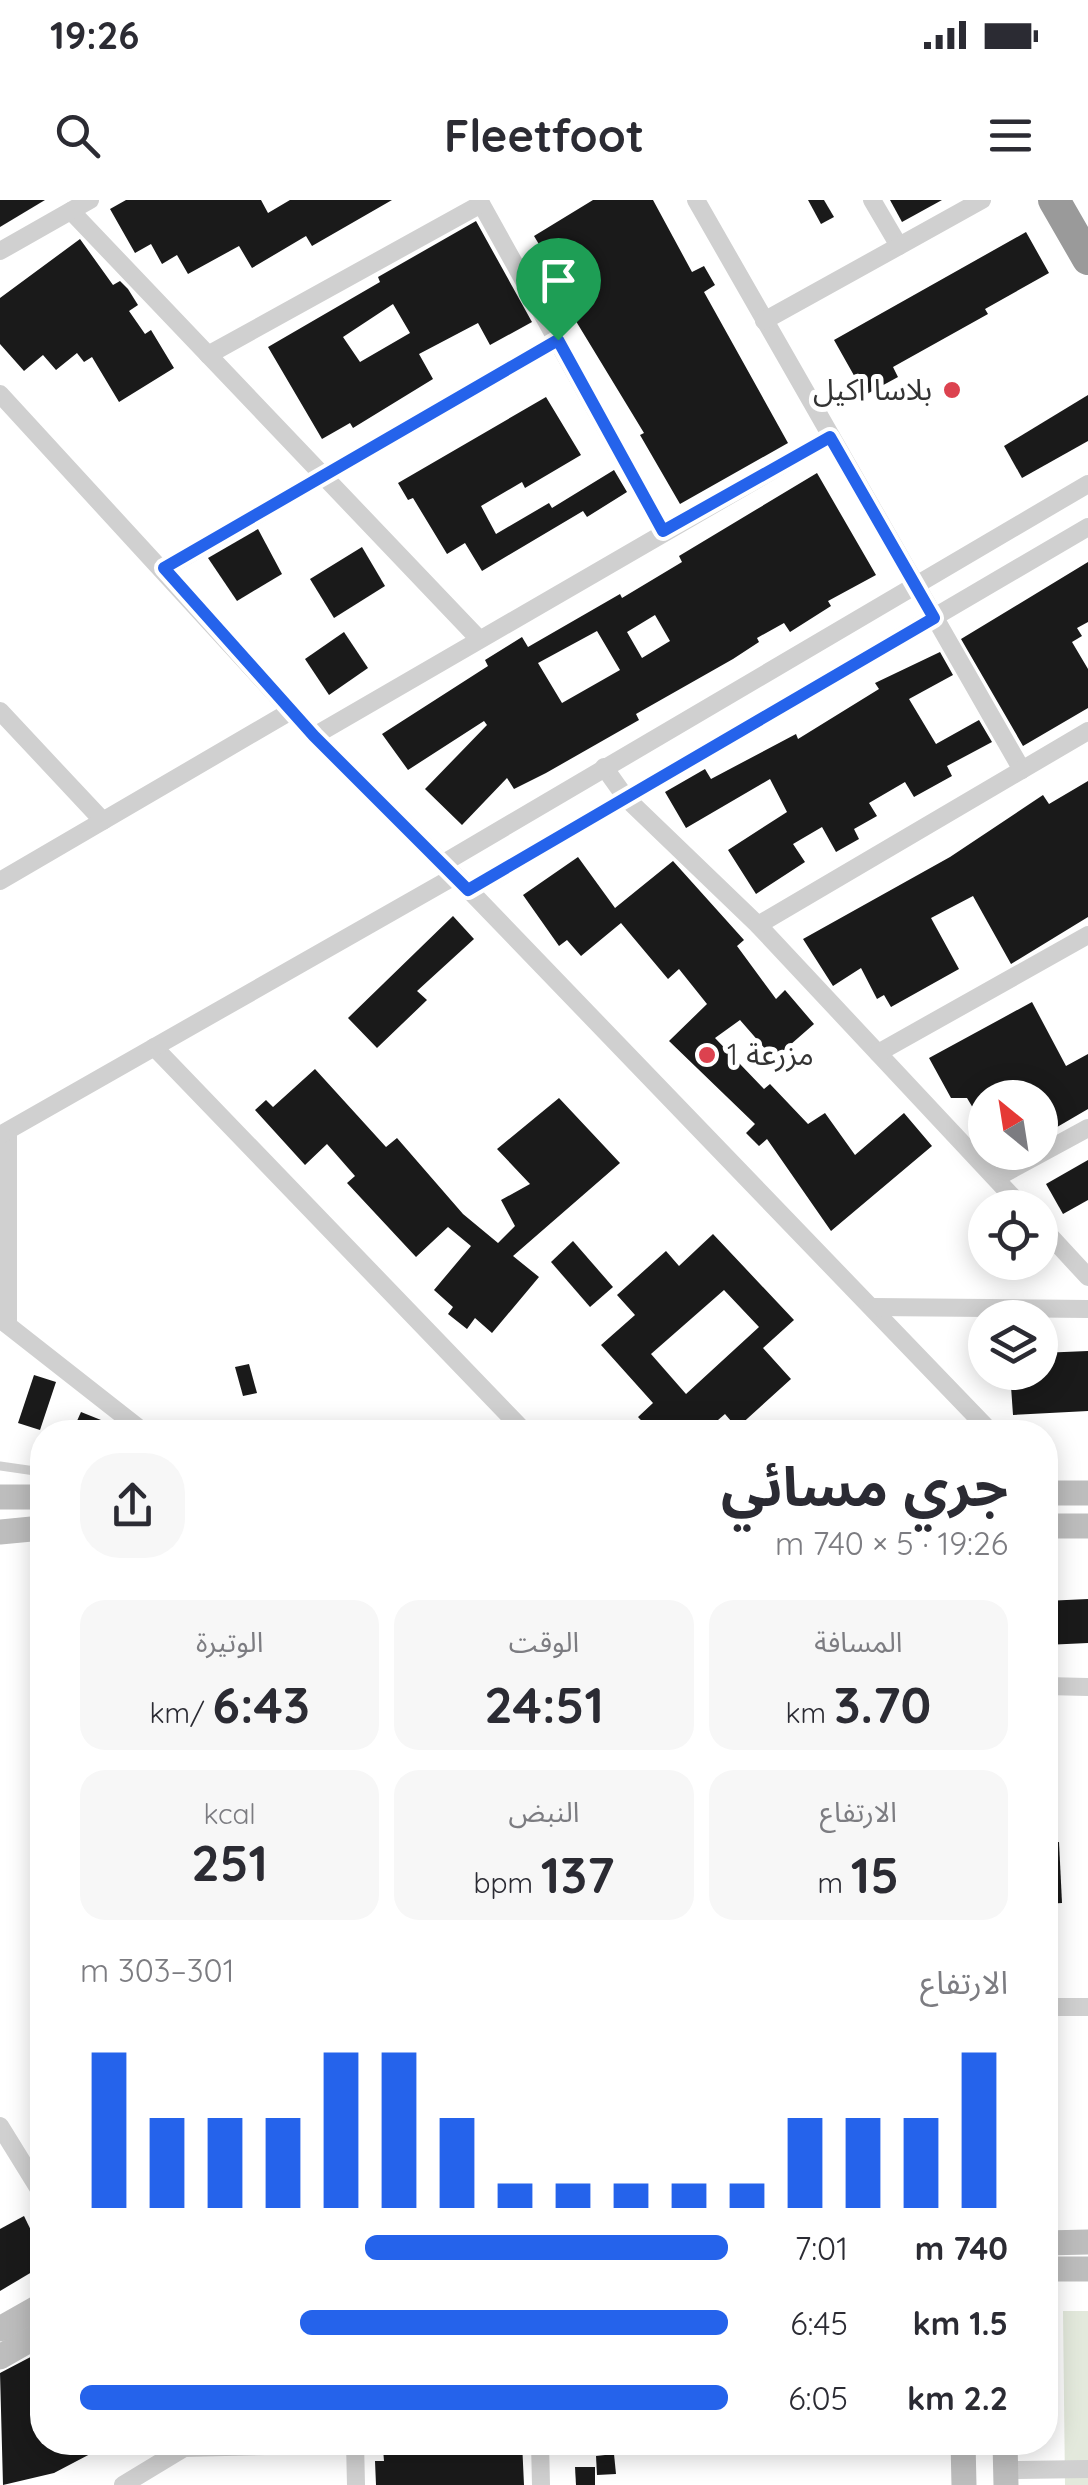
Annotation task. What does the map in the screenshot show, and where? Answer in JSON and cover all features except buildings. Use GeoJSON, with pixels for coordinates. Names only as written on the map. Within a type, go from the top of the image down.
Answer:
{"type":"FeatureCollection","features":[{"type":"Feature","properties":{"kind":"highway"},"geometry":{"type":"LineString","coordinates":[[1054,200],[1088,259]]}},
{"type":"Feature","properties":{"kind":"street"},"geometry":{"type":"LineString","coordinates":[[0,251],[90,200]]}},
{"type":"Feature","properties":{"kind":"street"},"geometry":{"type":"LineString","coordinates":[[696,200],[1022,770]]}},
{"type":"Feature","properties":{"kind":"street"},"geometry":{"type":"LineString","coordinates":[[872,200],[898,246]]}},
{"type":"Feature","properties":{"kind":"street"},"geometry":{"type":"LineString","coordinates":[[764,321],[982,200]]}},
{"type":"Feature","properties":{"kind":"street"},"geometry":{"type":"LineString","coordinates":[[208,355],[480,202],[663,531]]}},
{"type":"Feature","properties":{"kind":"street"},"geometry":{"type":"LineString","coordinates":[[71,211],[479,639]]}},
{"type":"Feature","properties":{"kind":"street"},"geometry":{"type":"LineString","coordinates":[[164,568],[558,340]]}},
{"type":"Feature","properties":{"kind":"street"},"geometry":{"type":"LineString","coordinates":[[0,394],[164,568],[314,736],[980,1420]]}},
{"type":"Feature","properties":{"kind":"street"},"geometry":{"type":"LineString","coordinates":[[314,736],[830,437]]}},
{"type":"Feature","properties":{"kind":"street"},"geometry":{"type":"LineString","coordinates":[[455,877],[604,767],[1088,484]]}},
{"type":"Feature","properties":{"kind":"street"},"geometry":{"type":"LineString","coordinates":[[129,1420],[4,1322],[4,1133],[455,877],[626,798],[1088,527]]}},
{"type":"Feature","properties":{"kind":"street"},"geometry":{"type":"LineString","coordinates":[[0,882],[292,710]]}},
{"type":"Feature","properties":{"kind":"street"},"geometry":{"type":"LineString","coordinates":[[0,711],[103,821]]}},
{"type":"Feature","properties":{"kind":"street"},"geometry":{"type":"LineString","coordinates":[[758,925],[1088,731]]}},
{"type":"Feature","properties":{"kind":"street"},"geometry":{"type":"LineString","coordinates":[[604,767],[626,798],[758,925],[1007,1190]]}},
{"type":"Feature","properties":{"kind":"street"},"geometry":{"type":"LineString","coordinates":[[878,1053],[1088,934]]}},
{"type":"Feature","properties":{"kind":"street"},"geometry":{"type":"LineString","coordinates":[[154,1047],[514,1420]]}},
{"type":"Feature","properties":{"kind":"street"},"geometry":{"type":"LineString","coordinates":[[996,1178],[1088,1128]]}},
{"type":"Feature","properties":{"kind":"street"},"geometry":{"type":"LineString","coordinates":[[1058,1245],[1088,1276]]}},
{"type":"Feature","properties":{"kind":"street"},"geometry":{"type":"LineString","coordinates":[[872,1307],[1088,1309]]}},
{"type":"Feature","properties":{"kind":"street"},"geometry":{"type":"LineString","coordinates":[[1058,1493],[1088,1493]]}},
{"type":"Feature","properties":{"kind":"street"},"geometry":{"type":"LineString","coordinates":[[0,1497],[30,1497]]}},
{"type":"Feature","properties":{"kind":"street"},"geometry":{"type":"LineString","coordinates":[[1058,1526],[1088,1526]]}},
{"type":"Feature","properties":{"kind":"street"},"geometry":{"type":"LineString","coordinates":[[0,1532],[30,1529]]}},
{"type":"Feature","properties":{"kind":"street"},"geometry":{"type":"LineString","coordinates":[[1058,1686],[1088,1687]]}},
{"type":"Feature","properties":{"kind":"street"},"geometry":{"type":"LineString","coordinates":[[1058,2007],[1088,2007]]}},
{"type":"Feature","properties":{"kind":"street"},"geometry":{"type":"LineString","coordinates":[[0,2126],[30,2175]]}},
{"type":"Feature","properties":{"kind":"street"},"geometry":{"type":"LineString","coordinates":[[1058,2243],[1088,2242]]}},
{"type":"Feature","properties":{"kind":"street"},"geometry":{"type":"LineString","coordinates":[[1058,2269],[1088,2269]]}},
{"type":"Feature","properties":{"kind":"street"},"geometry":{"type":"LineString","coordinates":[[0,2329],[30,2312]]}},
{"type":"Feature","properties":{"kind":"street"},"geometry":{"type":"LineString","coordinates":[[0,2357],[30,2340]]}},
{"type":"Feature","properties":{"kind":"street"},"geometry":{"type":"LineString","coordinates":[[123,2485],[172,2455]]}},
{"type":"Feature","properties":{"kind":"street"},"geometry":{"type":"LineString","coordinates":[[355,2455],[356,2485]]}},
{"type":"Feature","properties":{"kind":"street"},"geometry":{"type":"LineString","coordinates":[[540,2455],[541,2485]]}},
{"type":"Feature","properties":{"kind":"street"},"geometry":{"type":"LineString","coordinates":[[963,2455],[964,2485]]}},
{"type":"Feature","properties":{"kind":"street"},"geometry":{"type":"LineString","coordinates":[[1006,2478],[1088,2469]]}},
{"type":"Feature","properties":{"kind":"lane"},"geometry":{"type":"LineString","coordinates":[[0,1466],[30,1470]]}},
{"type":"Feature","properties":{"kind":"shaded area"},"geometry":{"type":"Polygon","coordinates":[[[1063,2311],[1088,2311],[1088,2485],[1065,2485],[1063,2311]]]}},
{"type":"Feature","properties":{"kind":"place","name":"بلاسا اكيل"},"geometry":{"type":"Point","coordinates":[952,390]}},
{"type":"Feature","properties":{"kind":"place","name":"مزرعة 1"},"geometry":{"type":"Point","coordinates":[707,1055]}},
{"type":"Feature","properties":{"kind":"route"},"geometry":{"type":"LineString","coordinates":[[558,340],[663,531],[830,437],[934,618],[468,890],[314,736],[164,568],[558,340]]}}]}
